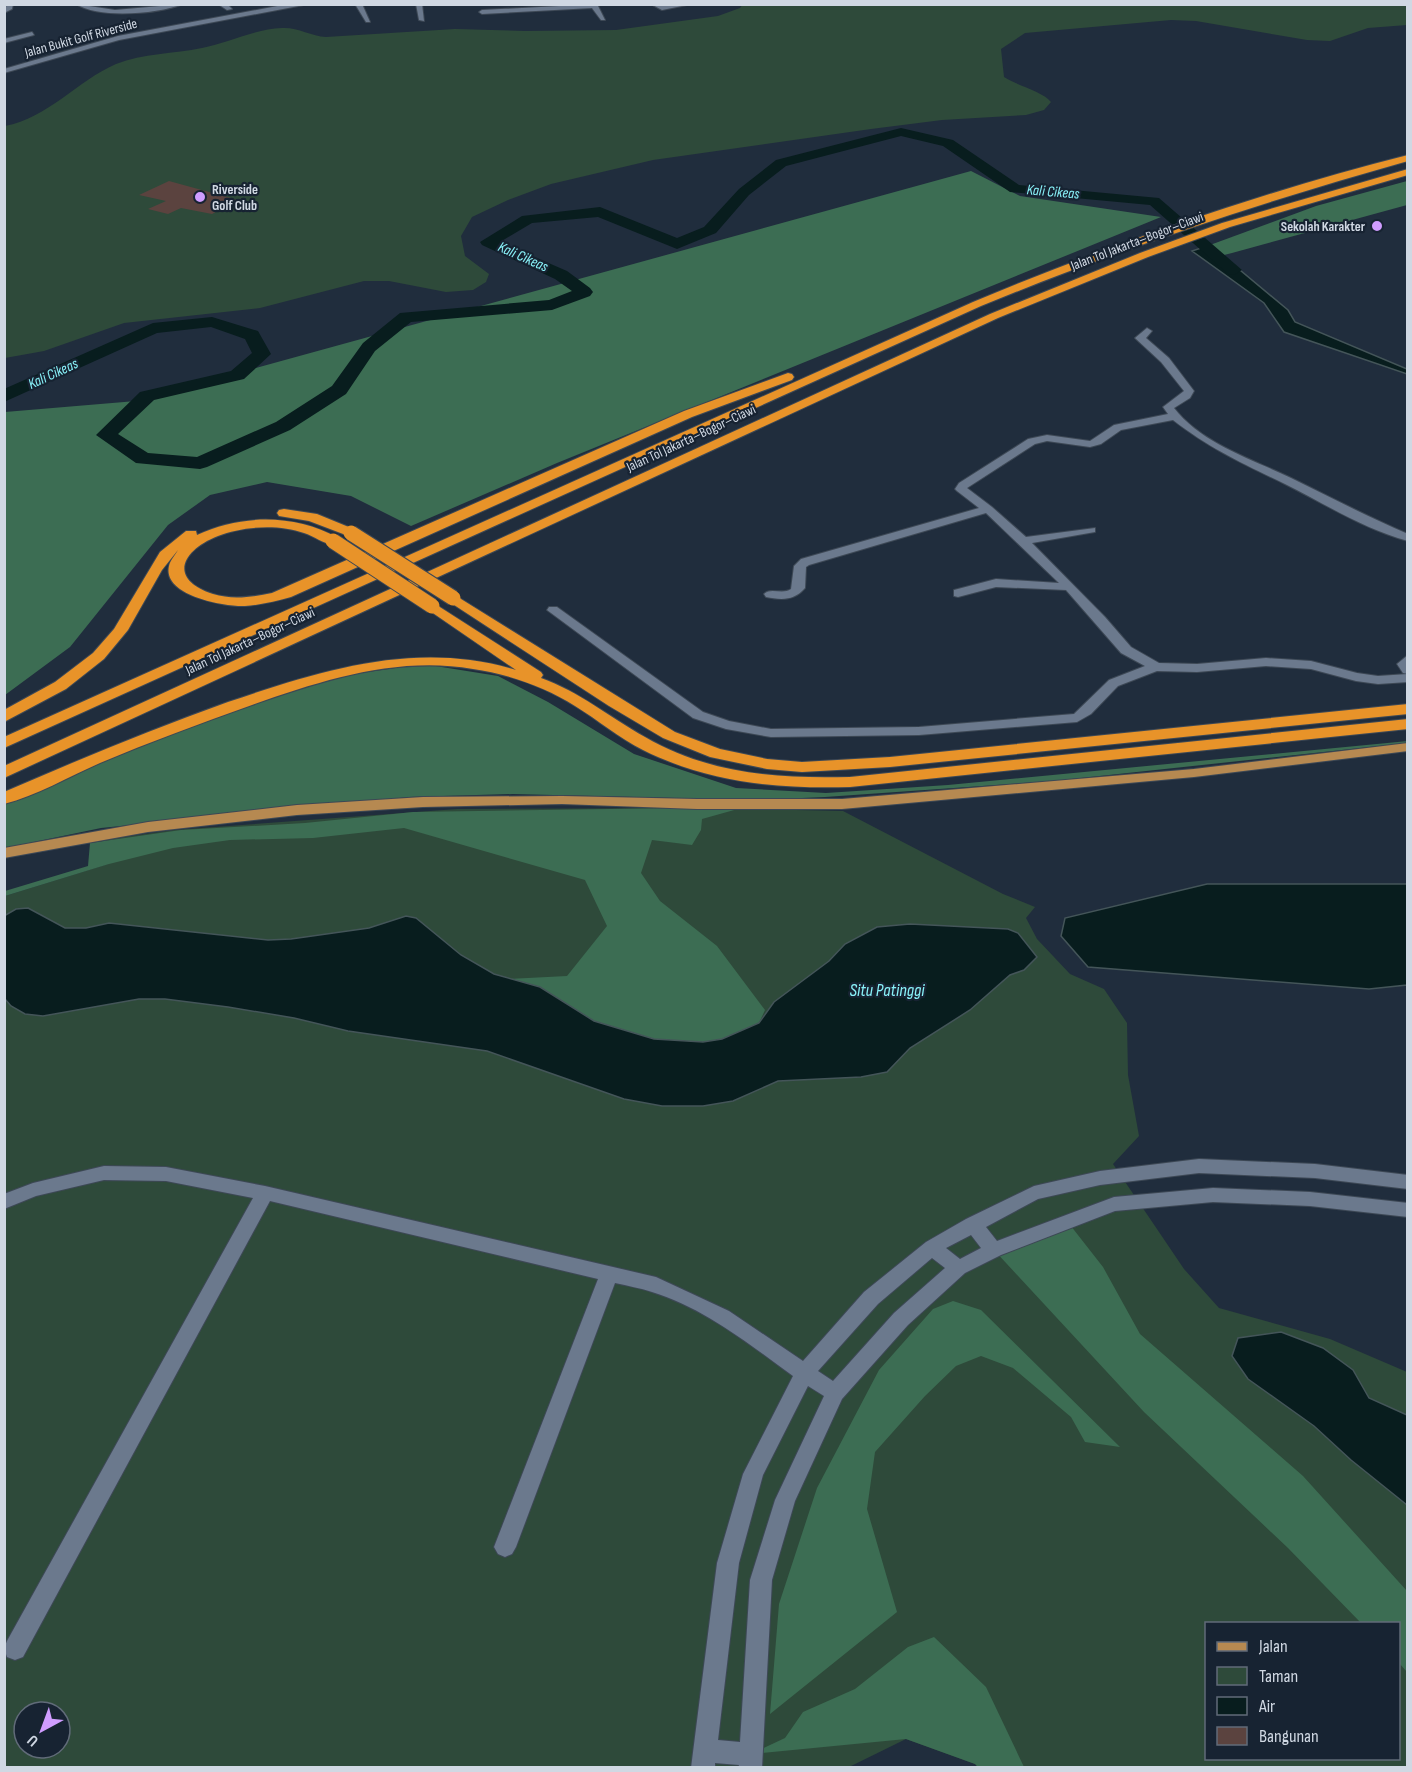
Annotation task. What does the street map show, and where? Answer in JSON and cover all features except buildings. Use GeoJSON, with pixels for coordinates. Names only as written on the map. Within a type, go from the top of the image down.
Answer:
{"type":"FeatureCollection","features":[{"type":"Feature","properties":{"kind":"highway","name":"Jalan Tol Jakarta–Bogor–Ciawi"},"geometry":{"type":"LineString","coordinates":[[4,743],[924,328],[1060,269],[1208,216],[1407,158]]}},
{"type":"Feature","properties":{"kind":"highway","name":"Jalan Tol Jakarta–Bogor–Ciawi"},"geometry":{"type":"LineString","coordinates":[[4,773],[994,316],[1144,255],[1226,225],[1407,172]]}},
{"type":"Feature","properties":{"kind":"highway"},"geometry":{"type":"LineString","coordinates":[[924,328],[688,414],[286,594],[248,602],[216,599],[201,595],[188,587],[176,573],[176,566],[191,546],[226,528],[286,525],[317,532],[333,541],[432,606],[562,692],[647,746],[686,764],[723,775],[763,782],[802,784],[850,782],[1407,724]]}},
{"type":"Feature","properties":{"kind":"highway"},"geometry":{"type":"LineString","coordinates":[[4,717],[51,692],[88,665],[111,643],[132,614],[156,567],[166,553],[184,537],[206,526],[231,518],[262,513],[292,513],[312,517],[351,533],[615,704],[669,735],[716,753],[767,764],[802,767],[890,762],[1407,709]]}},
{"type":"Feature","properties":{"kind":"highway"},"geometry":{"type":"LineString","coordinates":[[4,799],[151,735],[281,689],[339,672],[390,663],[441,661],[482,665],[562,692]]}},
{"type":"Feature","properties":{"kind":"main road"},"geometry":{"type":"LineString","coordinates":[[4,853],[147,827],[297,810],[423,802],[562,800],[697,804],[842,804],[1172,776],[1407,747]]}},
{"type":"Feature","properties":{"kind":"street"},"geometry":{"type":"LineString","coordinates":[[4,11],[9,9],[10,4]]}},
{"type":"Feature","properties":{"kind":"street"},"geometry":{"type":"LineString","coordinates":[[80,4],[95,12],[117,13],[180,4]]}},
{"type":"Feature","properties":{"kind":"street"},"geometry":{"type":"LineString","coordinates":[[221,4],[229,9]]}},
{"type":"Feature","properties":{"kind":"street"},"geometry":{"type":"LineString","coordinates":[[219,18],[229,9],[254,4]]}},
{"type":"Feature","properties":{"kind":"street","name":"Jalan Bukit Golf Riverside"},"geometry":{"type":"LineString","coordinates":[[4,71],[169,22],[219,18],[306,4]]}},
{"type":"Feature","properties":{"kind":"street"},"geometry":{"type":"LineString","coordinates":[[358,4],[368,21]]}},
{"type":"Feature","properties":{"kind":"street"},"geometry":{"type":"LineString","coordinates":[[419,4],[422,20]]}},
{"type":"Feature","properties":{"kind":"street"},"geometry":{"type":"LineString","coordinates":[[478,4],[483,15],[536,7],[594,5],[603,19]]}},
{"type":"Feature","properties":{"kind":"street"},"geometry":{"type":"LineString","coordinates":[[654,4],[662,8],[689,4]]}},
{"type":"Feature","properties":{"kind":"street"},"geometry":{"type":"LineString","coordinates":[[154,7],[169,22]]}},
{"type":"Feature","properties":{"kind":"street"},"geometry":{"type":"LineString","coordinates":[[4,40],[32,34]]}},
{"type":"Feature","properties":{"kind":"street"},"geometry":{"type":"LineString","coordinates":[[1147,330],[1140,338],[1165,360],[1189,391],[1186,396],[1168,407],[1175,416],[1204,439],[1237,458],[1288,481],[1353,515],[1407,538]]}},
{"type":"Feature","properties":{"kind":"street"},"geometry":{"type":"LineString","coordinates":[[1157,667],[1126,650],[1070,587],[1024,541],[988,509],[963,492],[961,487],[1024,445],[1047,438],[1090,444],[1118,428],[1175,416]]}},
{"type":"Feature","properties":{"kind":"street"},"geometry":{"type":"LineString","coordinates":[[770,594],[782,597],[796,591],[799,588],[800,566],[805,562],[988,509]]}},
{"type":"Feature","properties":{"kind":"street"},"geometry":{"type":"LineString","coordinates":[[1024,541],[1091,530]]}},
{"type":"Feature","properties":{"kind":"street"},"geometry":{"type":"LineString","coordinates":[[958,593],[998,582],[1070,587]]}},
{"type":"Feature","properties":{"kind":"street"},"geometry":{"type":"LineString","coordinates":[[553,610],[698,715],[726,725],[771,733],[920,731],[1077,718],[1086,713],[1109,687],[1136,672],[1157,667],[1197,668],[1266,662],[1311,665],[1356,677],[1378,680],[1407,678]]}},
{"type":"Feature","properties":{"kind":"street"},"geometry":{"type":"LineString","coordinates":[[1407,659],[1403,664],[1407,670]]}},
{"type":"Feature","properties":{"kind":"street"},"geometry":{"type":"LineString","coordinates":[[1407,1182],[1314,1171],[1199,1166],[1100,1178],[1034,1193],[932,1246],[871,1298],[804,1374],[753,1474],[728,1563],[704,1759],[751,1761],[761,1580],[785,1500],[835,1393],[901,1320],[958,1268],[994,1250],[1114,1204],[1213,1195],[1310,1199],[1407,1210]]}},
{"type":"Feature","properties":{"kind":"street"},"geometry":{"type":"LineString","coordinates":[[4,1202],[33,1191],[104,1173],[166,1174],[265,1193],[656,1285],[707,1308],[743,1329],[804,1374],[835,1393]]}},
{"type":"Feature","properties":{"kind":"street"},"geometry":{"type":"LineString","coordinates":[[15,1649],[265,1193]]}},
{"type":"Feature","properties":{"kind":"street"},"geometry":{"type":"LineString","coordinates":[[972,1224],[994,1250]]}},
{"type":"Feature","properties":{"kind":"street"},"geometry":{"type":"LineString","coordinates":[[932,1246],[958,1268]]}},
{"type":"Feature","properties":{"kind":"street"},"geometry":{"type":"LineString","coordinates":[[505,1548],[610,1273]]}},
{"type":"Feature","properties":{"kind":"green space","name":"Riverside Golf Club"},"geometry":{"type":"Polygon","coordinates":[[[743,4],[1407,5],[1407,25],[1368,28],[1330,41],[1307,40],[1196,21],[1171,20],[1025,33],[1001,49],[1004,77],[1047,98],[1051,102],[1044,110],[1026,115],[942,120],[871,129],[653,160],[551,184],[508,200],[472,217],[461,236],[465,256],[489,274],[486,282],[473,290],[446,292],[389,281],[364,281],[260,308],[124,323],[44,351],[5,358],[5,126],[35,115],[116,64],[126,60],[202,48],[252,33],[282,28],[326,37],[455,29],[616,30],[718,16],[740,8],[743,4]]]}},
{"type":"Feature","properties":{"kind":"green space"},"geometry":{"type":"Polygon","coordinates":[[[971,171],[1020,196],[1161,217],[557,463],[411,526],[351,496],[267,482],[210,495],[168,525],[70,647],[5,695],[5,412],[136,401],[971,171]]]}},
{"type":"Feature","properties":{"kind":"green space"},"geometry":{"type":"Polygon","coordinates":[[[1407,181],[1407,205],[1224,255],[1210,245],[1316,206],[1407,181]]]}},
{"type":"Feature","properties":{"kind":"green space"},"geometry":{"type":"Polygon","coordinates":[[[423,664],[498,676],[548,702],[634,754],[736,788],[826,793],[948,785],[1408,741],[1407,743],[1053,781],[825,797],[755,800],[513,794],[410,797],[101,828],[5,848],[4,803],[49,783],[247,704],[347,675],[423,664]]]}},
{"type":"Feature","properties":{"kind":"green space"},"geometry":{"type":"Polygon","coordinates":[[[745,807],[702,819],[701,830],[692,845],[652,840],[641,873],[660,901],[717,946],[765,1010],[759,1023],[722,1039],[703,1042],[654,1039],[594,1021],[540,987],[506,979],[567,976],[607,926],[585,880],[404,828],[313,838],[230,840],[173,848],[109,864],[5,896],[5,891],[88,866],[90,843],[181,830],[305,823],[413,812],[745,807]]]}},
{"type":"Feature","properties":{"kind":"green space"},"geometry":{"type":"Polygon","coordinates":[[[708,808],[843,811],[1003,894],[1035,907],[1026,918],[1037,939],[1070,974],[1104,989],[1127,1023],[1128,1075],[1139,1136],[1113,1164],[1184,1269],[1219,1308],[1330,1339],[1407,1372],[1407,1767],[978,1767],[906,1739],[847,1768],[5,1768],[5,896],[108,864],[102,840],[174,830],[457,809],[708,808]]]}},
{"type":"Feature","properties":{"kind":"green space"},"geometry":{"type":"Polygon","coordinates":[[[1067,1221],[1103,1267],[1140,1334],[1303,1476],[1407,1591],[1407,1672],[1400,1664],[1400,1622],[1360,1622],[1288,1548],[1144,1412],[994,1250],[1067,1221]]]}},
{"type":"Feature","properties":{"kind":"green space"},"geometry":{"type":"Polygon","coordinates":[[[953,1301],[981,1310],[1120,1447],[1085,1442],[1071,1417],[1013,1368],[981,1356],[956,1366],[925,1396],[875,1452],[867,1509],[897,1612],[770,1714],[779,1604],[817,1488],[879,1370],[933,1309],[953,1301]]]}},
{"type":"Feature","properties":{"kind":"green space"},"geometry":{"type":"Polygon","coordinates":[[[934,1637],[986,1687],[1024,1767],[978,1767],[906,1739],[751,1754],[785,1738],[803,1712],[855,1689],[908,1647],[934,1637]]]}},
{"type":"Feature","properties":{"kind":"water"},"geometry":{"type":"Polygon","coordinates":[[[1210,245],[1288,310],[1295,322],[1407,369],[1407,374],[1284,332],[1264,303],[1192,251],[1210,245]]]}},
{"type":"Feature","properties":{"kind":"water"},"geometry":{"type":"Polygon","coordinates":[[[1207,884],[1407,884],[1407,985],[1369,989],[1088,967],[1061,936],[1065,918],[1207,884]]]}},
{"type":"Feature","properties":{"kind":"water","name":"Situ Patinggi"},"geometry":{"type":"Polygon","coordinates":[[[28,908],[65,928],[86,928],[109,923],[268,940],[369,928],[406,916],[416,918],[461,955],[494,974],[540,987],[594,1021],[654,1039],[703,1042],[722,1039],[759,1023],[774,1002],[829,961],[845,944],[877,927],[910,924],[1008,929],[1018,933],[1037,957],[1024,970],[1010,975],[970,1010],[910,1048],[887,1072],[861,1077],[778,1081],[733,1101],[703,1106],[662,1106],[624,1099],[487,1051],[348,1031],[294,1018],[228,1007],[165,999],[139,999],[43,1016],[25,1014],[11,1006],[5,999],[4,916],[16,909],[28,908]]]}},
{"type":"Feature","properties":{"kind":"water"},"geometry":{"type":"Polygon","coordinates":[[[1281,1332],[1323,1348],[1353,1370],[1369,1398],[1407,1415],[1407,1505],[1351,1460],[1314,1426],[1248,1379],[1232,1356],[1238,1338],[1281,1332]]]}},
{"type":"Feature","properties":{"kind":"waterway","name":"Kali Cikeas"},"geometry":{"type":"LineString","coordinates":[[4,396],[153,328],[212,322],[252,335],[262,354],[237,375],[147,396],[106,435],[143,459],[200,463],[283,426],[339,390],[369,347],[406,317],[552,305],[584,292],[561,275],[488,242],[528,219],[600,212],[677,244],[710,230],[744,192],[781,163],[901,132],[948,143],[1015,189],[1154,201],[1234,270]]}},
{"type":"Feature","properties":{"kind":"place","name":"Riverside Golf Club"},"geometry":{"type":"Point","coordinates":[200,197]}},
{"type":"Feature","properties":{"kind":"place","name":"Sekolah Karakter"},"geometry":{"type":"Point","coordinates":[1377,226]}}]}
